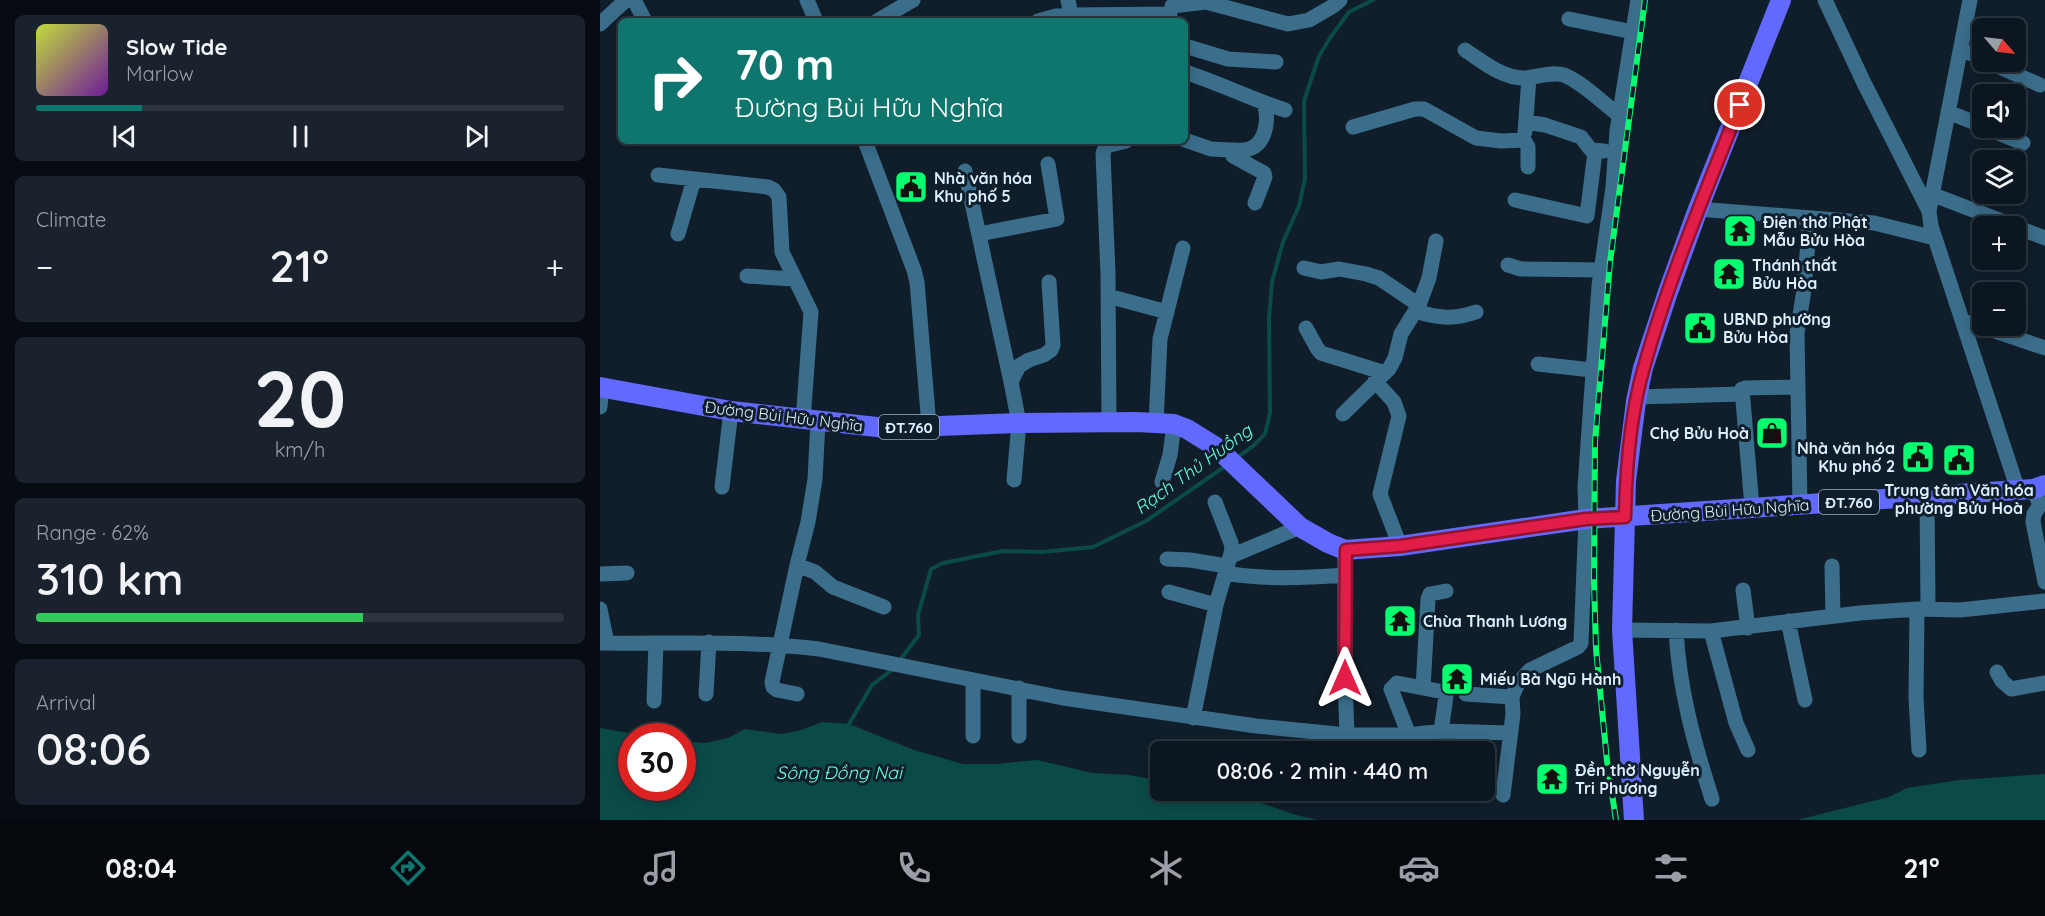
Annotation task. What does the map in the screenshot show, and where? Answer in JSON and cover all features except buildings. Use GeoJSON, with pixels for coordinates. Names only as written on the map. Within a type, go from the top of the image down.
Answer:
{"type":"FeatureCollection","features":[{"type":"Feature","properties":{"kind":"main road"},"geometry":{"type":"LineString","coordinates":[[1634,820],[1622,630],[1626,481],[1637,397],[1643,368],[1698,209],[1781,0]]}},
{"type":"Feature","properties":{"kind":"main road","name":"Đường Bùi Hữu Nghĩa"},"geometry":{"type":"LineString","coordinates":[[601,394],[886,429],[1019,423],[1165,424],[1187,429],[1216,447],[1300,527],[1346,550],[1400,546],[1586,519],[1927,496],[2036,495]]}},
{"type":"Feature","properties":{"kind":"street"},"geometry":{"type":"LineString","coordinates":[[600,24],[626,0]]}},
{"type":"Feature","properties":{"kind":"street"},"geometry":{"type":"LineString","coordinates":[[634,0],[643,18]]}},
{"type":"Feature","properties":{"kind":"street"},"geometry":{"type":"LineString","coordinates":[[807,0],[815,18]]}},
{"type":"Feature","properties":{"kind":"street"},"geometry":{"type":"LineString","coordinates":[[882,18],[914,0]]}},
{"type":"Feature","properties":{"kind":"street"},"geometry":{"type":"LineString","coordinates":[[1049,18],[1070,8],[1171,10],[1206,2],[1288,24],[1310,20],[1340,0]]}},
{"type":"Feature","properties":{"kind":"street"},"geometry":{"type":"LineString","coordinates":[[1503,795],[1512,697],[1518,683],[1530,670],[1578,647],[1581,643],[1586,519],[1585,487],[1600,270],[1613,187],[1615,150],[1638,0]]}},
{"type":"Feature","properties":{"kind":"street"},"geometry":{"type":"LineString","coordinates":[[1825,0],[1929,211],[1935,238],[1962,320],[2036,495],[2033,522],[2045,582]]}},
{"type":"Feature","properties":{"kind":"street"},"geometry":{"type":"LineString","coordinates":[[1929,211],[1970,0]]}},
{"type":"Feature","properties":{"kind":"street"},"geometry":{"type":"LineString","coordinates":[[1569,19],[1634,32]]}},
{"type":"Feature","properties":{"kind":"street"},"geometry":{"type":"LineString","coordinates":[[1188,47],[1228,59],[1276,62]]}},
{"type":"Feature","properties":{"kind":"street"},"geometry":{"type":"LineString","coordinates":[[1960,49],[1972,54]]}},
{"type":"Feature","properties":{"kind":"street"},"geometry":{"type":"LineString","coordinates":[[1465,50],[1496,71],[1519,78],[1559,74],[1570,78],[1620,116]]}},
{"type":"Feature","properties":{"kind":"street"},"geometry":{"type":"LineString","coordinates":[[2011,72],[2040,85]]}},
{"type":"Feature","properties":{"kind":"street"},"geometry":{"type":"LineString","coordinates":[[1188,73],[1215,81],[1285,110]]}},
{"type":"Feature","properties":{"kind":"street"},"geometry":{"type":"LineString","coordinates":[[1528,167],[1528,147],[1524,140],[1529,78]]}},
{"type":"Feature","properties":{"kind":"street"},"geometry":{"type":"LineString","coordinates":[[1188,142],[1211,148],[1250,149],[1260,142],[1268,118],[1264,103]]}},
{"type":"Feature","properties":{"kind":"street"},"geometry":{"type":"LineString","coordinates":[[1353,127],[1419,108],[1476,138],[1501,141],[1524,140]]}},
{"type":"Feature","properties":{"kind":"street"},"geometry":{"type":"LineString","coordinates":[[1948,112],[1972,122]]}},
{"type":"Feature","properties":{"kind":"street"},"geometry":{"type":"LineString","coordinates":[[1526,122],[1545,125],[1581,137],[1595,152],[1615,150]]}},
{"type":"Feature","properties":{"kind":"street"},"geometry":{"type":"LineString","coordinates":[[2012,138],[2024,143]]}},
{"type":"Feature","properties":{"kind":"street"},"geometry":{"type":"LineString","coordinates":[[866,144],[917,282],[929,426]]}},
{"type":"Feature","properties":{"kind":"street"},"geometry":{"type":"LineString","coordinates":[[1109,423],[1108,296],[1103,153],[1106,146],[1114,144]]}},
{"type":"Feature","properties":{"kind":"street"},"geometry":{"type":"LineString","coordinates":[[1230,150],[1231,154],[1265,175],[1255,203]]}},
{"type":"Feature","properties":{"kind":"street"},"geometry":{"type":"LineString","coordinates":[[1515,200],[1587,216],[1595,152]]}},
{"type":"Feature","properties":{"kind":"street"},"geometry":{"type":"LineString","coordinates":[[979,234],[1057,219],[1048,165]]}},
{"type":"Feature","properties":{"kind":"street"},"geometry":{"type":"LineString","coordinates":[[965,171],[1019,423],[1014,480]]}},
{"type":"Feature","properties":{"kind":"street"},"geometry":{"type":"LineString","coordinates":[[658,175],[768,187],[774,190],[781,204],[782,252],[811,312],[811,421],[815,479],[808,522],[779,645],[772,687],[797,694]]}},
{"type":"Feature","properties":{"kind":"street"},"geometry":{"type":"LineString","coordinates":[[678,234],[694,179]]}},
{"type":"Feature","properties":{"kind":"street"},"geometry":{"type":"LineString","coordinates":[[1931,194],[1988,216]]}},
{"type":"Feature","properties":{"kind":"street"},"geometry":{"type":"LineString","coordinates":[[1698,209],[1874,223],[1935,238]]}},
{"type":"Feature","properties":{"kind":"street"},"geometry":{"type":"LineString","coordinates":[[1800,505],[1797,333],[1804,290],[1810,218]]}},
{"type":"Feature","properties":{"kind":"street"},"geometry":{"type":"LineString","coordinates":[[2026,231],[2045,238]]}},
{"type":"Feature","properties":{"kind":"street"},"geometry":{"type":"LineString","coordinates":[[1343,414],[1380,377],[1395,358],[1401,334],[1417,308],[1430,278],[1436,241]]}},
{"type":"Feature","properties":{"kind":"street"},"geometry":{"type":"LineString","coordinates":[[1162,482],[1170,455],[1165,424],[1159,348],[1183,248]]}},
{"type":"Feature","properties":{"kind":"street"},"geometry":{"type":"LineString","coordinates":[[1508,265],[1521,269],[1600,270]]}},
{"type":"Feature","properties":{"kind":"street"},"geometry":{"type":"LineString","coordinates":[[1304,268],[1321,272],[1339,269],[1366,273],[1378,278],[1417,308],[1437,318],[1463,317],[1476,312]]}},
{"type":"Feature","properties":{"kind":"street"},"geometry":{"type":"LineString","coordinates":[[747,276],[794,279]]}},
{"type":"Feature","properties":{"kind":"street"},"geometry":{"type":"LineString","coordinates":[[1011,382],[1019,366],[1044,355],[1051,350],[1053,345],[1049,282]]}},
{"type":"Feature","properties":{"kind":"street"},"geometry":{"type":"LineString","coordinates":[[1108,296],[1167,312]]}},
{"type":"Feature","properties":{"kind":"street"},"geometry":{"type":"LineString","coordinates":[[1962,320],[2045,348]]}},
{"type":"Feature","properties":{"kind":"street"},"geometry":{"type":"LineString","coordinates":[[1306,328],[1321,352],[1380,377],[1394,402],[1399,416],[1380,494],[1400,546]]}},
{"type":"Feature","properties":{"kind":"street"},"geometry":{"type":"LineString","coordinates":[[1538,364],[1592,370]]}},
{"type":"Feature","properties":{"kind":"street"},"geometry":{"type":"LineString","coordinates":[[1752,507],[1742,394],[1744,388],[1798,387]]}},
{"type":"Feature","properties":{"kind":"street"},"geometry":{"type":"LineString","coordinates":[[1637,397],[1742,394]]}},
{"type":"Feature","properties":{"kind":"street"},"geometry":{"type":"LineString","coordinates":[[722,487],[731,411]]}},
{"type":"Feature","properties":{"kind":"street"},"geometry":{"type":"LineString","coordinates":[[1919,750],[1916,698],[1927,496]]}},
{"type":"Feature","properties":{"kind":"street"},"geometry":{"type":"LineString","coordinates":[[1193,718],[1231,543],[1215,502]]}},
{"type":"Feature","properties":{"kind":"street"},"geometry":{"type":"LineString","coordinates":[[1227,565],[1300,527]]}},
{"type":"Feature","properties":{"kind":"street"},"geometry":{"type":"LineString","coordinates":[[1346,550],[1347,735]]}},
{"type":"Feature","properties":{"kind":"street"},"geometry":{"type":"LineString","coordinates":[[1167,559],[1227,565],[1247,577],[1292,579],[1345,574]]}},
{"type":"Feature","properties":{"kind":"street"},"geometry":{"type":"LineString","coordinates":[[797,565],[815,572],[833,587],[884,607]]}},
{"type":"Feature","properties":{"kind":"street"},"geometry":{"type":"LineString","coordinates":[[1832,566],[1833,616]]}},
{"type":"Feature","properties":{"kind":"street"},"geometry":{"type":"LineString","coordinates":[[600,574],[627,573]]}},
{"type":"Feature","properties":{"kind":"street"},"geometry":{"type":"LineString","coordinates":[[1743,590],[1748,628]]}},
{"type":"Feature","properties":{"kind":"street"},"geometry":{"type":"LineString","coordinates":[[1423,688],[1428,599],[1430,594],[1446,591]]}},
{"type":"Feature","properties":{"kind":"street"},"geometry":{"type":"LineString","coordinates":[[1169,592],[1216,605]]}},
{"type":"Feature","properties":{"kind":"street"},"geometry":{"type":"LineString","coordinates":[[1622,630],[1711,631],[1833,616],[1922,609],[1960,610],[2045,601]]}},
{"type":"Feature","properties":{"kind":"street"},"geometry":{"type":"LineString","coordinates":[[600,609],[603,643],[709,642],[819,649],[1063,698],[1256,726],[1347,735],[1409,735],[1441,731],[1510,733]]}},
{"type":"Feature","properties":{"kind":"street"},"geometry":{"type":"LineString","coordinates":[[1788,621],[1805,700]]}},
{"type":"Feature","properties":{"kind":"street"},"geometry":{"type":"LineString","coordinates":[[1676,630],[1683,698],[1712,799]]}},
{"type":"Feature","properties":{"kind":"street"},"geometry":{"type":"LineString","coordinates":[[1711,631],[1726,691],[1736,723],[1748,750]]}},
{"type":"Feature","properties":{"kind":"street"},"geometry":{"type":"LineString","coordinates":[[705,694],[709,642]]}},
{"type":"Feature","properties":{"kind":"street"},"geometry":{"type":"LineString","coordinates":[[654,701],[656,643]]}},
{"type":"Feature","properties":{"kind":"street"},"geometry":{"type":"LineString","coordinates":[[1997,672],[2002,681],[2011,689],[2045,683]]}},
{"type":"Feature","properties":{"kind":"street"},"geometry":{"type":"LineString","coordinates":[[973,736],[974,681]]}},
{"type":"Feature","properties":{"kind":"street"},"geometry":{"type":"LineString","coordinates":[[1409,735],[1390,689],[1397,683],[1442,691],[1446,696],[1441,731]]}},
{"type":"Feature","properties":{"kind":"street"},"geometry":{"type":"LineString","coordinates":[[1018,736],[1019,688]]}},
{"type":"Feature","properties":{"kind":"street"},"geometry":{"type":"LineString","coordinates":[[1466,694],[1512,697]]}},
{"type":"Feature","properties":{"kind":"water","name":"Sông Đồng Nai"},"geometry":{"type":"Polygon","coordinates":[[[822,722],[849,724],[914,750],[963,764],[1037,760],[1092,773],[1150,779],[1150,801],[1255,801],[1318,820],[600,820],[600,728],[618,731],[618,801],[696,801],[696,742],[705,743],[728,738],[745,729],[781,734],[798,731],[822,722]]]}},
{"type":"Feature","properties":{"kind":"water"},"geometry":{"type":"Polygon","coordinates":[[[2045,774],[2045,820],[1797,820],[1889,797],[1907,788],[1959,780],[2045,774]]]}},
{"type":"Feature","properties":{"kind":"waterway","name":"Rạch Thủ Huồng"},"geometry":{"type":"LineString","coordinates":[[1238,457],[1265,434],[1270,413],[1269,318],[1272,282],[1283,242],[1299,206],[1305,178],[1304,101],[1319,56],[1330,38],[1349,12],[1373,0]]}},
{"type":"Feature","properties":{"kind":"waterway","name":"Rạch Thủ Huồng"},"geometry":{"type":"LineString","coordinates":[[900,660],[919,635],[918,615],[931,569],[943,563],[1003,551],[1042,552],[1093,547],[1146,521],[1227,465]]}},
{"type":"Feature","properties":{"kind":"waterway","name":"Rạch Thủ Huồng"},"geometry":{"type":"LineString","coordinates":[[849,724],[872,685],[893,669]]}},
{"type":"Feature","properties":{"kind":"railway"},"geometry":{"type":"LineString","coordinates":[[1616,820],[1607,761],[1596,649],[1595,442],[1610,262],[1645,0]]}},
{"type":"Feature","properties":{"kind":"place","name":"Nhà văn hóa Khu phố 5"},"geometry":{"type":"Point","coordinates":[911,187]}},
{"type":"Feature","properties":{"kind":"place","name":"Điện thờ Phật Mẫu Bửu Hòa"},"geometry":{"type":"Point","coordinates":[1740,231]}},
{"type":"Feature","properties":{"kind":"place","name":"Thánh thất Bửu Hòa"},"geometry":{"type":"Point","coordinates":[1729,274]}},
{"type":"Feature","properties":{"kind":"place","name":"UBND phường Bửu Hòa"},"geometry":{"type":"Point","coordinates":[1700,328]}},
{"type":"Feature","properties":{"kind":"place","name":"Chợ Bửu Hoà"},"geometry":{"type":"Point","coordinates":[1772,433]}},
{"type":"Feature","properties":{"kind":"place","name":"Nhà văn hóa Khu phố 2"},"geometry":{"type":"Point","coordinates":[1918,457]}},
{"type":"Feature","properties":{"kind":"place","name":"Trung tâm Văn hóa phường Bửu Hoà"},"geometry":{"type":"Point","coordinates":[1959,460]}},
{"type":"Feature","properties":{"kind":"place","name":"Chùa Thanh Lương"},"geometry":{"type":"Point","coordinates":[1400,621]}},
{"type":"Feature","properties":{"kind":"place","name":"Miếu Bà Ngũ Hành"},"geometry":{"type":"Point","coordinates":[1457,679]}},
{"type":"Feature","properties":{"kind":"place","name":"Đền thờ Nguyễn Tri Phương"},"geometry":{"type":"Point","coordinates":[1552,779]}},
{"type":"Feature","properties":{"kind":"route"},"geometry":{"type":"LineString","coordinates":[[1345,678],[1346,550],[1400,546],[1586,519],[1625,517],[1631,434],[1643,368],[1698,209],[1740,105]]}}]}
